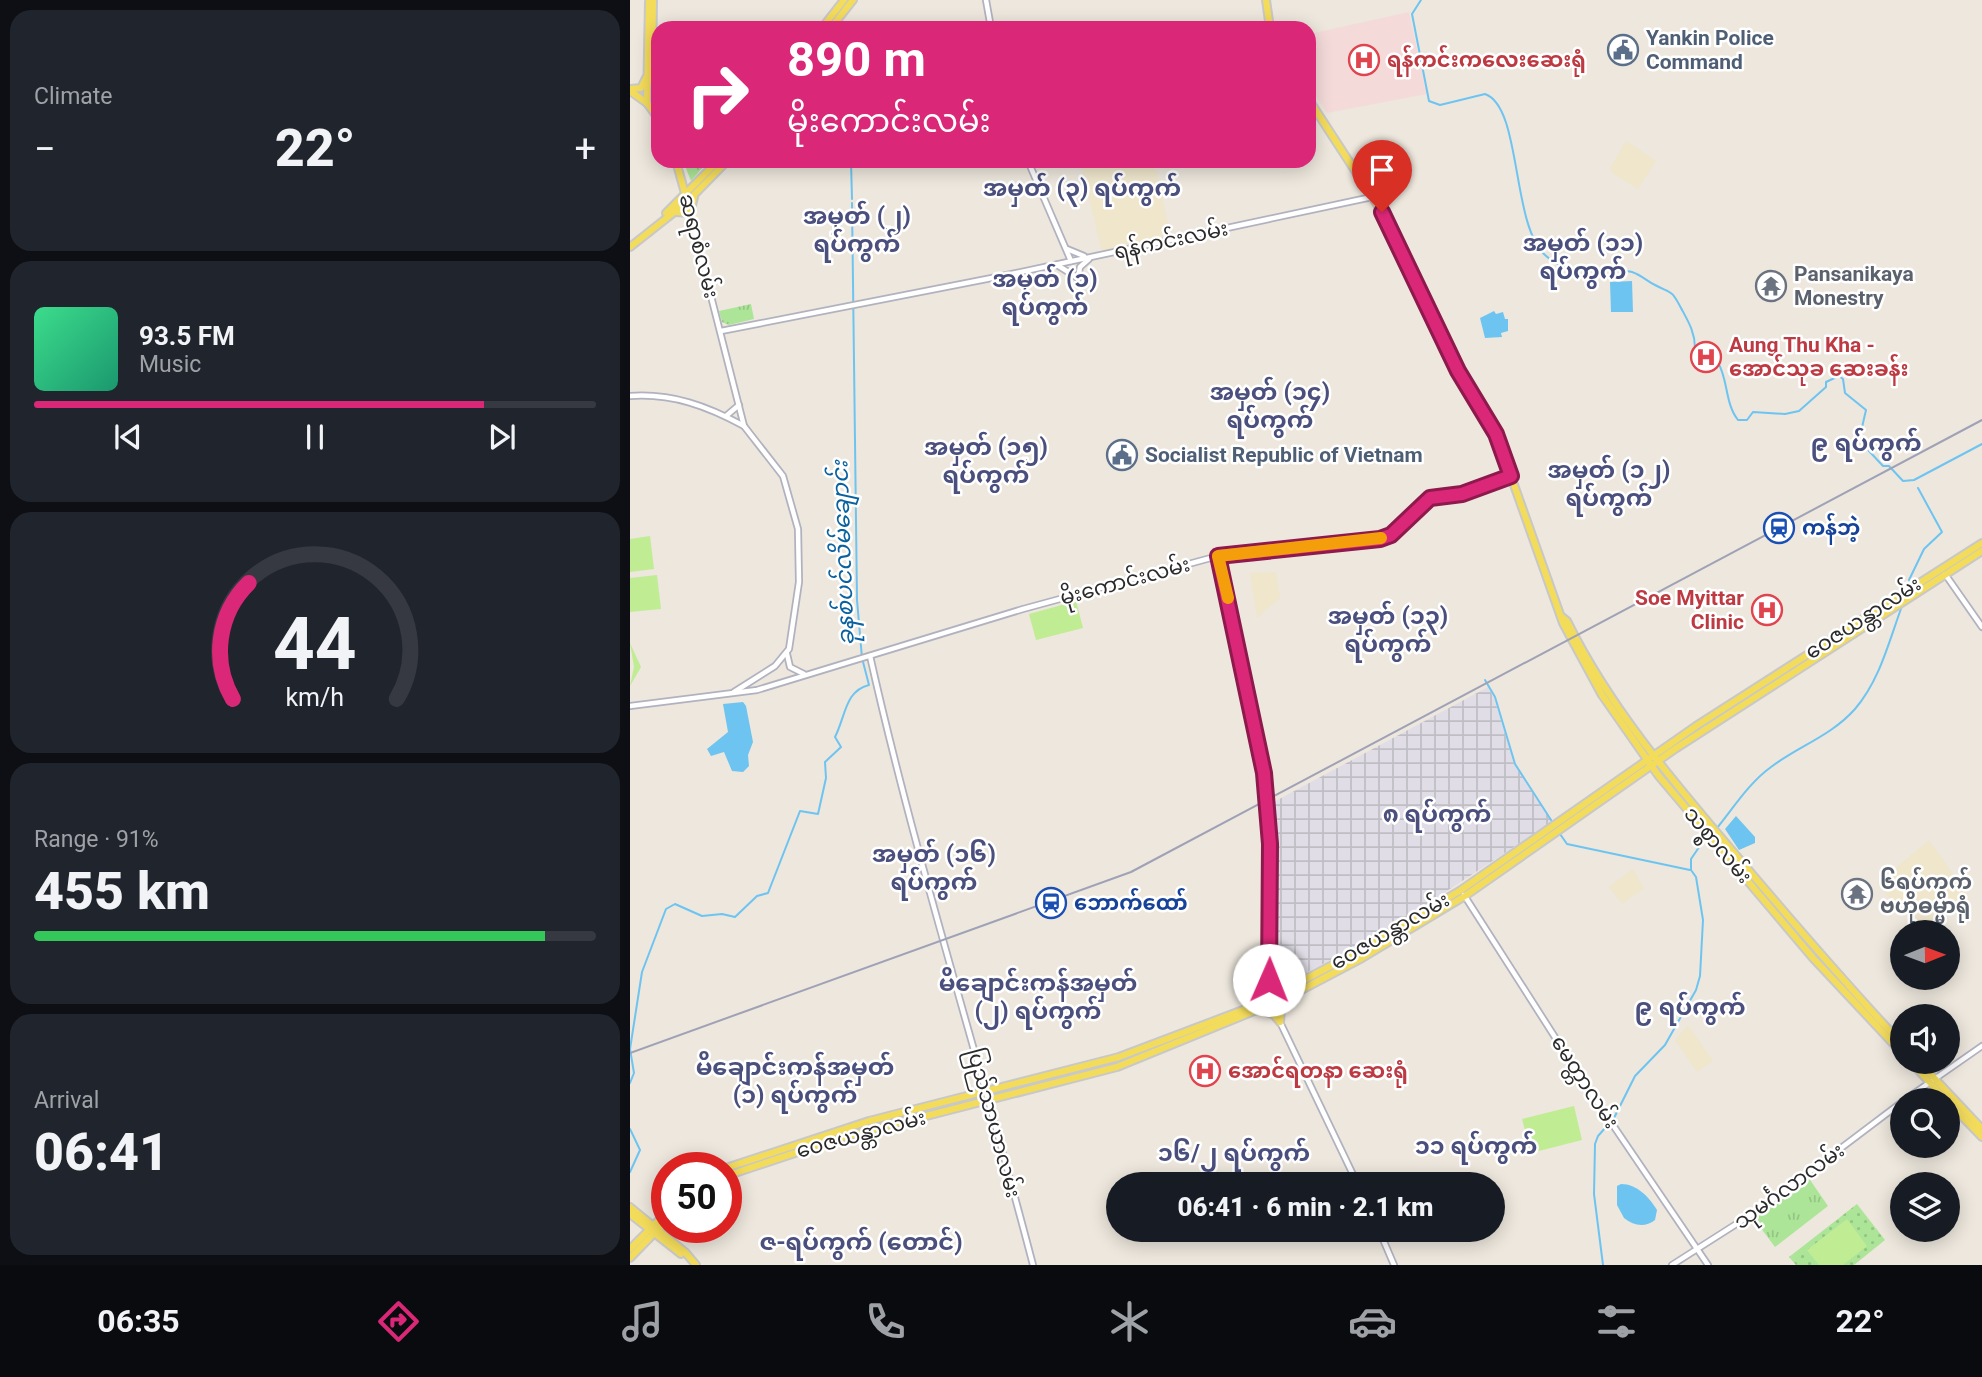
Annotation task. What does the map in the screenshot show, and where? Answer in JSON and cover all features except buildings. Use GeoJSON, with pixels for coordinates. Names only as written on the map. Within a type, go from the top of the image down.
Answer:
{"type":"FeatureCollection","features":[{"type":"Feature","properties":{"kind":"main road"},"geometry":{"type":"LineString","coordinates":[[651,0],[651,95]]}},
{"type":"Feature","properties":{"kind":"main road"},"geometry":{"type":"LineString","coordinates":[[835,21],[844,0]]}},
{"type":"Feature","properties":{"kind":"main road"},"geometry":{"type":"LineString","coordinates":[[829,21],[853,0]]}},
{"type":"Feature","properties":{"kind":"main road"},"geometry":{"type":"LineString","coordinates":[[986,0],[990,21]]}},
{"type":"Feature","properties":{"kind":"main road"},"geometry":{"type":"LineString","coordinates":[[1266,0],[1270,21]]}},
{"type":"Feature","properties":{"kind":"main road"},"geometry":{"type":"LineString","coordinates":[[630,90],[641,88],[649,74]]}},
{"type":"Feature","properties":{"kind":"main road"},"geometry":{"type":"LineString","coordinates":[[630,90],[651,104]]}},
{"type":"Feature","properties":{"kind":"main road","name":"သစ္စာလမ်း"},"geometry":{"type":"LineString","coordinates":[[1316,108],[1373,196],[1474,398],[1496,434],[1562,617],[1598,688],[1652,761],[1813,958],[1890,1040]]}},
{"type":"Feature","properties":{"kind":"main road","name":"ဆရာစံလမ်း"},"geometry":{"type":"LineString","coordinates":[[678,168],[744,426]]}},
{"type":"Feature","properties":{"kind":"main road"},"geometry":{"type":"LineString","coordinates":[[630,245],[686,199],[714,168]]}},
{"type":"Feature","properties":{"kind":"main road"},"geometry":{"type":"LineString","coordinates":[[1031,168],[1071,261]]}},
{"type":"Feature","properties":{"kind":"main road"},"geometry":{"type":"LineString","coordinates":[[670,212],[681,196],[682,181],[697,188]]}},
{"type":"Feature","properties":{"kind":"main road"},"geometry":{"type":"LineString","coordinates":[[670,212],[690,213],[697,188]]}},
{"type":"Feature","properties":{"kind":"main road","name":"ရန်ကင်းလမ်း"},"geometry":{"type":"LineString","coordinates":[[721,331],[1092,257],[1373,196]]}},
{"type":"Feature","properties":{"kind":"main road"},"geometry":{"type":"LineString","coordinates":[[1064,246],[1074,254],[1092,257]]}},
{"type":"Feature","properties":{"kind":"main road"},"geometry":{"type":"LineString","coordinates":[[1064,246],[1064,256],[1055,264],[1078,278],[1080,267],[1092,257]]}},
{"type":"Feature","properties":{"kind":"main road"},"geometry":{"type":"LineString","coordinates":[[630,396],[691,402],[744,426],[779,469],[794,508],[799,582],[794,635],[787,654],[754,681],[733,693]]}},
{"type":"Feature","properties":{"kind":"main road"},"geometry":{"type":"LineString","coordinates":[[726,416],[739,404]]}},
{"type":"Feature","properties":{"kind":"main road","name":"မိုးကောင်းလမ်း"},"geometry":{"type":"LineString","coordinates":[[630,706],[757,690],[1033,606],[1218,556],[1380,539],[1391,535],[1430,498],[1462,494],[1511,476]]}},
{"type":"Feature","properties":{"kind":"main road","name":"ဝေဇယန္တာလမ်း"},"geometry":{"type":"LineString","coordinates":[[1673,746],[1764,692],[1982,543]]}},
{"type":"Feature","properties":{"kind":"main road","name":"ဝေဇယန္တာလမ်း"},"geometry":{"type":"LineString","coordinates":[[1943,570],[1982,551]]}},
{"type":"Feature","properties":{"kind":"main road"},"geometry":{"type":"LineString","coordinates":[[1218,556],[1264,773],[1270,844],[1269,980],[1272,1000],[1280,1022],[1353,1172]]}},
{"type":"Feature","properties":{"kind":"main road"},"geometry":{"type":"LineString","coordinates":[[1943,570],[1982,627]]}},
{"type":"Feature","properties":{"kind":"main road","name":"ဝေဇယန္တာလမ်း"},"geometry":{"type":"LineString","coordinates":[[742,1168],[869,1122],[1135,1061],[1286,994],[1360,955],[1463,893],[1759,685],[1846,634]]}},
{"type":"Feature","properties":{"kind":"main road"},"geometry":{"type":"LineString","coordinates":[[787,654],[790,667],[798,674],[808,675]]}},
{"type":"Feature","properties":{"kind":"main road","name":"ပြည်သာယာလမ်း"},"geometry":{"type":"LineString","coordinates":[[868,657],[941,941],[988,1096],[1033,1265]]}},
{"type":"Feature","properties":{"kind":"main road"},"geometry":{"type":"LineString","coordinates":[[1759,685],[1764,692]]}},
{"type":"Feature","properties":{"kind":"main road"},"geometry":{"type":"LineString","coordinates":[[1634,773],[1643,749],[1673,746]]}},
{"type":"Feature","properties":{"kind":"main road"},"geometry":{"type":"LineString","coordinates":[[1634,773],[1662,773],[1664,762],[1673,746]]}},
{"type":"Feature","properties":{"kind":"main road","name":"သစ္စာလမ်း"},"geometry":{"type":"LineString","coordinates":[[1662,773],[1818,953],[1890,1031]]}},
{"type":"Feature","properties":{"kind":"main road","name":"မေတ္တာလမ်း"},"geometry":{"type":"LineString","coordinates":[[1463,893],[1696,1251],[1708,1265]]}},
{"type":"Feature","properties":{"kind":"main road"},"geometry":{"type":"LineString","coordinates":[[1269,980],[1275,990],[1286,994],[1280,1022]]}},
{"type":"Feature","properties":{"kind":"main road"},"geometry":{"type":"LineString","coordinates":[[1269,980],[1260,1006],[1275,1015],[1280,1022]]}},
{"type":"Feature","properties":{"kind":"main road","name":"ဝေဇယန္တာလမ်း"},"geometry":{"type":"LineString","coordinates":[[742,1169],[1132,1053],[1260,1006]]}},
{"type":"Feature","properties":{"kind":"main road","name":"သုမင်္ဂလာလမ်း"},"geometry":{"type":"LineString","coordinates":[[1920,1088],[1982,1046]]}},
{"type":"Feature","properties":{"kind":"main road"},"geometry":{"type":"LineString","coordinates":[[1132,1053],[1135,1061]]}},
{"type":"Feature","properties":{"kind":"main road"},"geometry":{"type":"LineString","coordinates":[[1924,1074],[1982,1129]]}},
{"type":"Feature","properties":{"kind":"main road"},"geometry":{"type":"LineString","coordinates":[[1927,1074],[1937,1088]]}},
{"type":"Feature","properties":{"kind":"main road","name":"သုမင်္ဂလာလမ်း"},"geometry":{"type":"LineString","coordinates":[[1672,1265],[1763,1207],[1890,1111]]}},
{"type":"Feature","properties":{"kind":"main road"},"geometry":{"type":"LineString","coordinates":[[1960,1115],[1982,1138]]}},
{"type":"Feature","properties":{"kind":"main road"},"geometry":{"type":"LineString","coordinates":[[869,1122],[872,1130]]}},
{"type":"Feature","properties":{"kind":"main road"},"geometry":{"type":"LineString","coordinates":[[630,1207],[643,1240]]}},
{"type":"Feature","properties":{"kind":"main road"},"geometry":{"type":"LineString","coordinates":[[635,1216],[651,1228]]}},
{"type":"Feature","properties":{"kind":"main road"},"geometry":{"type":"LineString","coordinates":[[630,1250],[651,1232]]}},
{"type":"Feature","properties":{"kind":"main road"},"geometry":{"type":"LineString","coordinates":[[643,1240],[651,1240]]}},
{"type":"Feature","properties":{"kind":"main road"},"geometry":{"type":"LineString","coordinates":[[630,1258],[643,1240]]}},
{"type":"Feature","properties":{"kind":"main road"},"geometry":{"type":"LineString","coordinates":[[1384,1242],[1394,1265]]}},
{"type":"Feature","properties":{"kind":"main road"},"geometry":{"type":"LineString","coordinates":[[669,1243],[694,1265]]}},
{"type":"Feature","properties":{"kind":"shaded area","name":"ရန်ကင်းကလေးဆေးရုံ"},"geometry":{"type":"Polygon","coordinates":[[[1409,12],[1427,94],[1327,113],[1316,96],[1316,32],[1409,12]]]}},
{"type":"Feature","properties":{"kind":"shaded area"},"geometry":{"type":"Polygon","coordinates":[[[1626,141],[1656,161],[1638,189],[1612,173],[1610,168],[1626,141]]]}},
{"type":"Feature","properties":{"kind":"shaded area"},"geometry":{"type":"Polygon","coordinates":[[[1082,168],[1156,168],[1171,237],[1102,251],[1082,168]]]}},
{"type":"Feature","properties":{"kind":"shaded area"},"geometry":{"type":"Polygon","coordinates":[[[1276,572],[1280,598],[1257,618],[1250,573],[1276,572]]]}},
{"type":"Feature","properties":{"kind":"shaded area"},"geometry":{"type":"Polygon","coordinates":[[[1488,687],[1494,698],[1514,764],[1552,822],[1383,933],[1280,986],[1276,983],[1276,842],[1272,803],[1488,687]]]}},
{"type":"Feature","properties":{"kind":"shaded area"},"geometry":{"type":"Polygon","coordinates":[[[1929,840],[1970,898],[1939,920],[1911,920],[1877,884],[1929,840]]]}},
{"type":"Feature","properties":{"kind":"shaded area"},"geometry":{"type":"Polygon","coordinates":[[[1633,869],[1644,889],[1622,904],[1609,887],[1633,869]]]}},
{"type":"Feature","properties":{"kind":"shaded area"},"geometry":{"type":"Polygon","coordinates":[[[1688,1025],[1713,1061],[1697,1072],[1675,1040],[1688,1025]]]}},
{"type":"Feature","properties":{"kind":"green space"},"geometry":{"type":"Polygon","coordinates":[[[686,168],[702,168],[691,181],[686,168]]]}},
{"type":"Feature","properties":{"kind":"green space"},"geometry":{"type":"Polygon","coordinates":[[[751,304],[754,319],[729,325],[722,322],[719,311],[751,304]]]}},
{"type":"Feature","properties":{"kind":"green space"},"geometry":{"type":"Polygon","coordinates":[[[650,536],[654,569],[630,572],[630,539],[650,536]]]}},
{"type":"Feature","properties":{"kind":"green space"},"geometry":{"type":"Polygon","coordinates":[[[657,575],[661,609],[630,612],[630,578],[657,575]]]}},
{"type":"Feature","properties":{"kind":"green space"},"geometry":{"type":"Polygon","coordinates":[[[1076,601],[1083,628],[1036,640],[1029,614],[1076,601]]]}},
{"type":"Feature","properties":{"kind":"green space"},"geometry":{"type":"Polygon","coordinates":[[[630,643],[641,667],[630,686],[634,667],[630,643]]]}},
{"type":"Feature","properties":{"kind":"green space"},"geometry":{"type":"Polygon","coordinates":[[[1574,1106],[1582,1140],[1531,1153],[1522,1119],[1574,1106]]]}},
{"type":"Feature","properties":{"kind":"green space"},"geometry":{"type":"Polygon","coordinates":[[[1808,1177],[1828,1206],[1775,1247],[1754,1219],[1808,1177]]]}},
{"type":"Feature","properties":{"kind":"green space"},"geometry":{"type":"Polygon","coordinates":[[[1857,1204],[1885,1240],[1854,1265],[1796,1265],[1789,1257],[1857,1204]]]}},
{"type":"Feature","properties":{"kind":"green space"},"geometry":{"type":"Polygon","coordinates":[[[1847,1219],[1867,1246],[1843,1265],[1819,1265],[1807,1250],[1847,1219]]]}},
{"type":"Feature","properties":{"kind":"water"},"geometry":{"type":"Polygon","coordinates":[[[1632,281],[1633,312],[1611,312],[1610,282],[1632,281]]]}},
{"type":"Feature","properties":{"kind":"water"},"geometry":{"type":"Polygon","coordinates":[[[1494,311],[1496,314],[1503,312],[1505,319],[1508,319],[1508,331],[1501,333],[1502,337],[1485,338],[1480,318],[1494,311]]]}},
{"type":"Feature","properties":{"kind":"water"},"geometry":{"type":"Polygon","coordinates":[[[743,702],[753,742],[748,755],[749,766],[743,772],[732,771],[724,752],[711,756],[707,749],[728,732],[723,704],[743,702]]]}},
{"type":"Feature","properties":{"kind":"water"},"geometry":{"type":"Polygon","coordinates":[[[1736,816],[1755,837],[1755,843],[1739,850],[1725,829],[1736,816]]]}},
{"type":"Feature","properties":{"kind":"water"},"geometry":{"type":"Polygon","coordinates":[[[1617,1186],[1632,1186],[1646,1196],[1657,1210],[1655,1220],[1640,1225],[1624,1218],[1617,1205],[1617,1186]]]}},
{"type":"Feature","properties":{"kind":"waterway"},"geometry":{"type":"LineString","coordinates":[[1421,0],[1412,14],[1429,101],[1440,105],[1485,94],[1497,103],[1511,142],[1526,219],[1534,240],[1545,255],[1565,268],[1632,272],[1671,293],[1691,327],[1695,348],[1707,352],[1716,359],[1721,368],[1732,410],[1738,420],[1747,420],[1753,412],[1785,414],[1799,411],[1826,387],[1826,382],[1839,376],[1843,379],[1845,393],[1866,410],[1860,436],[1869,451],[1903,481],[1914,480],[1982,444]]}},
{"type":"Feature","properties":{"kind":"waterway","name":"ခုနစ်ပင်လိမ်ချောင်း"},"geometry":{"type":"LineString","coordinates":[[851,168],[852,199]]}},
{"type":"Feature","properties":{"kind":"waterway","name":"ခုနစ်ပင်လိမ်ချောင်း"},"geometry":{"type":"LineString","coordinates":[[630,1083],[634,1073],[630,1049],[642,972],[666,909],[675,904],[702,916],[722,914],[735,917],[757,896],[768,893],[800,811],[818,814],[826,778],[825,762],[841,747],[835,737],[847,705],[855,693],[869,685],[862,658],[857,600],[852,203]]}},
{"type":"Feature","properties":{"kind":"waterway"},"geometry":{"type":"LineString","coordinates":[[1909,580],[1924,549],[1942,532],[1918,488]]}},
{"type":"Feature","properties":{"kind":"waterway"},"geometry":{"type":"LineString","coordinates":[[1717,828],[1763,773],[1825,734],[1855,709],[1877,673],[1902,606]]}},
{"type":"Feature","properties":{"kind":"waterway"},"geometry":{"type":"LineString","coordinates":[[1485,680],[1495,697],[1515,764],[1553,823]]}},
{"type":"Feature","properties":{"kind":"waterway"},"geometry":{"type":"LineString","coordinates":[[1560,834],[1567,844],[1690,870]]}},
{"type":"Feature","properties":{"kind":"waterway"},"geometry":{"type":"LineString","coordinates":[[1603,1265],[1594,1194],[1595,1144],[1598,1136],[1614,1118],[1635,1076],[1665,1045],[1696,990],[1700,976],[1703,920],[1696,877],[1691,870],[1691,859],[1706,837]]}},
{"type":"Feature","properties":{"kind":"waterway","name":"ခုနစ်ပင်လိမ်ချောင်း"},"geometry":{"type":"LineString","coordinates":[[630,1129],[640,1150],[630,1172]]}},
{"type":"Feature","properties":{"kind":"railway"},"geometry":{"type":"LineString","coordinates":[[630,1053],[1131,872],[1982,420]]}},
{"type":"Feature","properties":{"kind":"slow traffic"},"geometry":{"type":"LineString","coordinates":[[1228,598],[1218,556],[1381,538]]}},
{"type":"Feature","properties":{"kind":"place","name":"Yankin Police Command"},"geometry":{"type":"Point","coordinates":[1623,50]}},
{"type":"Feature","properties":{"kind":"place","name":"ရန်ကင်းကလေးဆေးရုံ"},"geometry":{"type":"Point","coordinates":[1364,60]}},
{"type":"Feature","properties":{"kind":"place","name":"Pansanikaya Monestry"},"geometry":{"type":"Point","coordinates":[1771,286]}},
{"type":"Feature","properties":{"kind":"place","name":"Aung Thu Kha - အောင်သုခ ဆေးခန်း"},"geometry":{"type":"Point","coordinates":[1706,357]}},
{"type":"Feature","properties":{"kind":"place","name":"Socialist Republic of Vietnam"},"geometry":{"type":"Point","coordinates":[1122,455]}},
{"type":"Feature","properties":{"kind":"place","name":"ကန်ဘဲ့"},"geometry":{"type":"Point","coordinates":[1779,528]}},
{"type":"Feature","properties":{"kind":"place","name":"Soe Myittar Clinic"},"geometry":{"type":"Point","coordinates":[1767,610]}},
{"type":"Feature","properties":{"kind":"place","name":"၆ရပ်ကွက် ဗဟိုဓမ္မာရုံ"},"geometry":{"type":"Point","coordinates":[1857,894]}},
{"type":"Feature","properties":{"kind":"place","name":"ဘောက်ထော်"},"geometry":{"type":"Point","coordinates":[1051,903]}},
{"type":"Feature","properties":{"kind":"place","name":"အောင်ရတနာ ဆေးရုံ"},"geometry":{"type":"Point","coordinates":[1205,1071]}},
{"type":"Feature","properties":{"kind":"district","name":"အမှတ် (၃) ရပ်ကွက်"},"geometry":{"type":"Point","coordinates":[1082,188]}},
{"type":"Feature","properties":{"kind":"district","name":"အမှတ် (၂) ရပ်ကွက်"},"geometry":{"type":"Point","coordinates":[857,230]}},
{"type":"Feature","properties":{"kind":"district","name":"အမှတ် (၁၁) ရပ်ကွက်"},"geometry":{"type":"Point","coordinates":[1583,257]}},
{"type":"Feature","properties":{"kind":"district","name":"အမှတ် (၁) ရပ်ကွက်"},"geometry":{"type":"Point","coordinates":[1045,293]}},
{"type":"Feature","properties":{"kind":"district","name":"အမှတ် (၁၄) ရပ်ကွက်"},"geometry":{"type":"Point","coordinates":[1270,406]}},
{"type":"Feature","properties":{"kind":"district","name":"၉ ရပ်ကွက်"},"geometry":{"type":"Point","coordinates":[1866,443]}},
{"type":"Feature","properties":{"kind":"district","name":"အမှတ် (၁၅) ရပ်ကွက်"},"geometry":{"type":"Point","coordinates":[986,461]}},
{"type":"Feature","properties":{"kind":"district","name":"အမှတ် (၁၂) ရပ်ကွက်"},"geometry":{"type":"Point","coordinates":[1609,484]}},
{"type":"Feature","properties":{"kind":"district","name":"အမှတ် (၁၃) ရပ်ကွက်"},"geometry":{"type":"Point","coordinates":[1388,630]}},
{"type":"Feature","properties":{"kind":"district","name":"၈ ရပ်ကွက်"},"geometry":{"type":"Point","coordinates":[1437,814]}},
{"type":"Feature","properties":{"kind":"district","name":"အမှတ် (၁၆) ရပ်ကွက်"},"geometry":{"type":"Point","coordinates":[934,868]}},
{"type":"Feature","properties":{"kind":"district","name":"မိချောင်းကန်အမှတ် (၂) ရပ်ကွက်"},"geometry":{"type":"Point","coordinates":[1038,997]}},
{"type":"Feature","properties":{"kind":"district","name":"၉ ရပ်ကွက်"},"geometry":{"type":"Point","coordinates":[1690,1007]}},
{"type":"Feature","properties":{"kind":"district","name":"မိချောင်းကန်အမှတ် (၁) ရပ်ကွက်"},"geometry":{"type":"Point","coordinates":[795,1081]}},
{"type":"Feature","properties":{"kind":"district","name":"၁၁ ရပ်ကွက်"},"geometry":{"type":"Point","coordinates":[1476,1146]}},
{"type":"Feature","properties":{"kind":"district","name":"၁၆/၂ ရပ်ကွက်"},"geometry":{"type":"Point","coordinates":[1234,1153]}},
{"type":"Feature","properties":{"kind":"district","name":"ဇ-ရပ်ကွက် (တောင်)"},"geometry":{"type":"Point","coordinates":[861,1242]}},
{"type":"Feature","properties":{"kind":"route"},"geometry":{"type":"LineString","coordinates":[[1269,980],[1270,844],[1264,773],[1218,556],[1380,539],[1391,535],[1430,498],[1462,494],[1511,476],[1496,434],[1458,371],[1382,212]]}}]}
